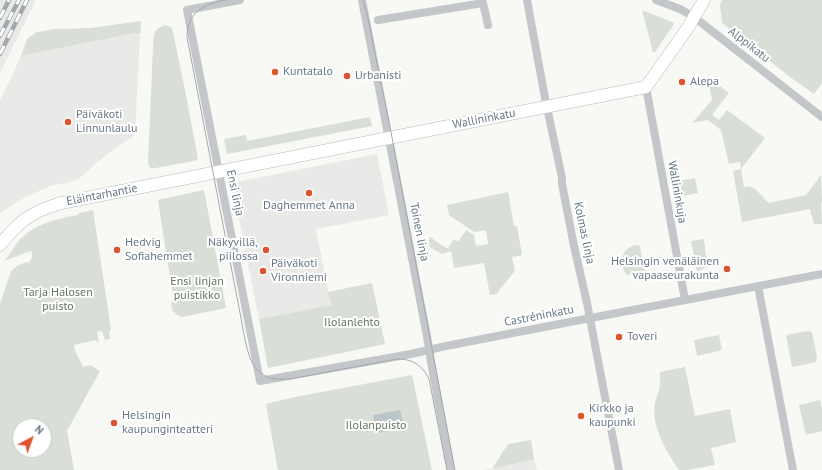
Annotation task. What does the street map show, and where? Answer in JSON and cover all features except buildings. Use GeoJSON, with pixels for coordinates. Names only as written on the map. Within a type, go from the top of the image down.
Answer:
{"type":"FeatureCollection","features":[{"type":"Feature","properties":{"kind":"main road"},"geometry":{"type":"LineString","coordinates":[[646,88],[704,0]]}},
{"type":"Feature","properties":{"kind":"main road","name":"Wallininkatu"},"geometry":{"type":"LineString","coordinates":[[218,172],[646,88]]}},
{"type":"Feature","properties":{"kind":"main road","name":"Eläintarhantie"},"geometry":{"type":"LineString","coordinates":[[0,246],[18,224],[32,215],[61,203],[218,172]]}},
{"type":"Feature","properties":{"kind":"street","name":"Ensi linja"},"geometry":{"type":"LineString","coordinates":[[240,0],[187,10],[260,381]]}},
{"type":"Feature","properties":{"kind":"street","name":"Toinen linja"},"geometry":{"type":"LineString","coordinates":[[362,0],[451,470]]}},
{"type":"Feature","properties":{"kind":"street","name":"Kolmas linja"},"geometry":{"type":"LineString","coordinates":[[527,0],[562,178],[572,238],[590,318],[619,470]]}},
{"type":"Feature","properties":{"kind":"street","name":"Alppikatu"},"geometry":{"type":"LineString","coordinates":[[656,0],[694,17],[822,117]]}},
{"type":"Feature","properties":{"kind":"street"},"geometry":{"type":"LineString","coordinates":[[378,20],[483,3],[488,25]]}},
{"type":"Feature","properties":{"kind":"street","name":"Wallininkuja"},"geometry":{"type":"LineString","coordinates":[[646,88],[685,300]]}},
{"type":"Feature","properties":{"kind":"street","name":"Castréninkatu"},"geometry":{"type":"LineString","coordinates":[[260,381],[411,354],[822,274]]}},
{"type":"Feature","properties":{"kind":"street"},"geometry":{"type":"LineString","coordinates":[[758,286],[793,470]]}},
{"type":"Feature","properties":{"kind":"shaded area"},"geometry":{"type":"Polygon","coordinates":[[[0,0],[36,0],[0,73],[0,0]]]}},
{"type":"Feature","properties":{"kind":"shaded area","name":"Päiväkoti Linnunlaulu"},"geometry":{"type":"Polygon","coordinates":[[[135,33],[140,34],[135,135],[105,156],[78,179],[71,182],[50,186],[24,198],[0,213],[0,101],[21,56],[135,33]]]}},
{"type":"Feature","properties":{"kind":"shaded area"},"geometry":{"type":"Polygon","coordinates":[[[377,154],[389,215],[316,229],[331,305],[259,319],[232,183],[377,154]]]}},
{"type":"Feature","properties":{"kind":"shaded area"},"geometry":{"type":"Polygon","coordinates":[[[400,410],[404,427],[377,433],[373,415],[400,410]]]}},
{"type":"Feature","properties":{"kind":"shaded area"},"geometry":{"type":"Polygon","coordinates":[[[534,459],[537,470],[484,470],[495,468],[534,459]]]}},
{"type":"Feature","properties":{"kind":"green space"},"geometry":{"type":"Polygon","coordinates":[[[722,0],[822,0],[822,83],[814,94],[790,77],[722,23],[720,5],[722,0]]]}},
{"type":"Feature","properties":{"kind":"green space"},"geometry":{"type":"Polygon","coordinates":[[[642,10],[674,24],[655,52],[653,52],[642,10]]]}},
{"type":"Feature","properties":{"kind":"green space"},"geometry":{"type":"Polygon","coordinates":[[[141,21],[140,34],[135,33],[21,56],[27,39],[37,32],[55,29],[91,28],[141,21]]]}},
{"type":"Feature","properties":{"kind":"green space"},"geometry":{"type":"Polygon","coordinates":[[[165,25],[171,27],[173,32],[198,159],[194,161],[150,168],[148,164],[153,39],[154,33],[165,25]]]}},
{"type":"Feature","properties":{"kind":"green space"},"geometry":{"type":"Polygon","coordinates":[[[707,76],[729,93],[712,115],[719,120],[727,110],[765,138],[741,169],[740,162],[729,164],[721,130],[708,120],[692,123],[712,100],[707,76]]]}},
{"type":"Feature","properties":{"kind":"green space"},"geometry":{"type":"Polygon","coordinates":[[[370,117],[372,126],[227,154],[224,139],[246,135],[247,141],[370,117]]]}},
{"type":"Feature","properties":{"kind":"green space"},"geometry":{"type":"Polygon","coordinates":[[[741,169],[744,187],[754,188],[769,203],[806,195],[821,175],[822,224],[814,224],[810,209],[742,222],[733,171],[741,169]]]}},
{"type":"Feature","properties":{"kind":"green space"},"geometry":{"type":"Polygon","coordinates":[[[695,178],[698,193],[682,196],[679,181],[695,178]]]}},
{"type":"Feature","properties":{"kind":"green space","name":"Ensi linjan puistikko"},"geometry":{"type":"Polygon","coordinates":[[[204,190],[226,308],[182,317],[172,309],[173,297],[158,200],[204,190]]]}},
{"type":"Feature","properties":{"kind":"green space"},"geometry":{"type":"Polygon","coordinates":[[[508,192],[514,226],[517,226],[522,255],[512,257],[515,270],[497,294],[490,295],[484,263],[454,268],[451,251],[442,254],[430,247],[429,240],[430,237],[448,248],[454,239],[458,242],[466,230],[474,235],[476,246],[488,244],[486,230],[474,232],[449,215],[447,205],[508,192]]]}},
{"type":"Feature","properties":{"kind":"green space","name":"Tarja Halosen puisto"},"geometry":{"type":"Polygon","coordinates":[[[93,210],[111,330],[109,332],[110,339],[105,340],[102,331],[97,332],[99,342],[96,340],[74,345],[75,351],[83,367],[90,365],[100,371],[67,431],[74,470],[0,470],[0,304],[11,271],[17,266],[26,262],[29,263],[32,253],[31,251],[5,261],[17,243],[30,231],[45,223],[78,215],[78,213],[93,210]]]}},
{"type":"Feature","properties":{"kind":"green space"},"geometry":{"type":"Polygon","coordinates":[[[704,239],[708,266],[697,272],[691,241],[704,239]]]}},
{"type":"Feature","properties":{"kind":"green space"},"geometry":{"type":"Polygon","coordinates":[[[637,245],[640,247],[645,272],[628,275],[625,273],[622,263],[623,255],[629,248],[637,245]]]}},
{"type":"Feature","properties":{"kind":"green space","name":"Ilolanlehto"},"geometry":{"type":"Polygon","coordinates":[[[372,283],[385,344],[268,368],[259,319],[331,305],[328,292],[372,283]]]}},
{"type":"Feature","properties":{"kind":"green space"},"geometry":{"type":"Polygon","coordinates":[[[808,331],[812,332],[817,357],[816,362],[792,367],[786,335],[808,331]]]}},
{"type":"Feature","properties":{"kind":"green space"},"geometry":{"type":"Polygon","coordinates":[[[719,335],[722,350],[697,356],[694,340],[719,335]]]}},
{"type":"Feature","properties":{"kind":"green space"},"geometry":{"type":"Polygon","coordinates":[[[685,367],[695,416],[730,409],[736,442],[711,448],[715,465],[688,470],[679,470],[669,455],[657,429],[654,411],[655,400],[659,391],[660,372],[685,367]]]}},
{"type":"Feature","properties":{"kind":"green space","name":"Ilolanpuisto"},"geometry":{"type":"Polygon","coordinates":[[[412,375],[432,470],[278,470],[266,404],[290,398],[412,375]]]}},
{"type":"Feature","properties":{"kind":"green space"},"geometry":{"type":"Polygon","coordinates":[[[820,400],[822,409],[822,431],[806,435],[799,405],[820,400]]]}},
{"type":"Feature","properties":{"kind":"green space"},"geometry":{"type":"Polygon","coordinates":[[[531,440],[534,459],[492,469],[508,444],[531,440]]]}},
{"type":"Feature","properties":{"kind":"tram line"},"geometry":{"type":"LineString","coordinates":[[226,0],[211,4],[198,11],[190,21],[187,37],[244,333],[251,361],[255,368],[262,374],[271,378],[279,379],[290,379],[397,359],[408,360],[416,364],[423,370],[429,379],[447,470]]}},
{"type":"Feature","properties":{"kind":"tram line"},"geometry":{"type":"LineString","coordinates":[[363,0],[390,127],[455,470]]}},
{"type":"Feature","properties":{"kind":"railway"},"geometry":{"type":"LineString","coordinates":[[0,18],[9,0]]}},
{"type":"Feature","properties":{"kind":"railway"},"geometry":{"type":"LineString","coordinates":[[0,36],[19,0]]}},
{"type":"Feature","properties":{"kind":"railway"},"geometry":{"type":"LineString","coordinates":[[0,54],[27,0]]}},
{"type":"Feature","properties":{"kind":"place","name":"Kuntatalo"},"geometry":{"type":"Point","coordinates":[275,72]}},
{"type":"Feature","properties":{"kind":"place","name":"Urbanisti"},"geometry":{"type":"Point","coordinates":[347,76]}},
{"type":"Feature","properties":{"kind":"place","name":"Alepa"},"geometry":{"type":"Point","coordinates":[682,82]}},
{"type":"Feature","properties":{"kind":"place","name":"Päiväkoti Linnunlaulu"},"geometry":{"type":"Point","coordinates":[68,122]}},
{"type":"Feature","properties":{"kind":"place","name":"Daghemmet Anna"},"geometry":{"type":"Point","coordinates":[309,193]}},
{"type":"Feature","properties":{"kind":"place","name":"Hedvig Sofiahemmet"},"geometry":{"type":"Point","coordinates":[117,250]}},
{"type":"Feature","properties":{"kind":"place","name":"Näkyvillä, piilossa"},"geometry":{"type":"Point","coordinates":[266,250]}},
{"type":"Feature","properties":{"kind":"place","name":"Helsingin venäläinen vapaaseurakunta"},"geometry":{"type":"Point","coordinates":[727,269]}},
{"type":"Feature","properties":{"kind":"place","name":"Päiväkoti Vironniemi"},"geometry":{"type":"Point","coordinates":[263,271]}},
{"type":"Feature","properties":{"kind":"place","name":"Toveri"},"geometry":{"type":"Point","coordinates":[619,337]}},
{"type":"Feature","properties":{"kind":"place","name":"Kirkko ja kaupunki"},"geometry":{"type":"Point","coordinates":[581,416]}},
{"type":"Feature","properties":{"kind":"place","name":"Helsingin kaupunginteatteri"},"geometry":{"type":"Point","coordinates":[114,423]}}]}
